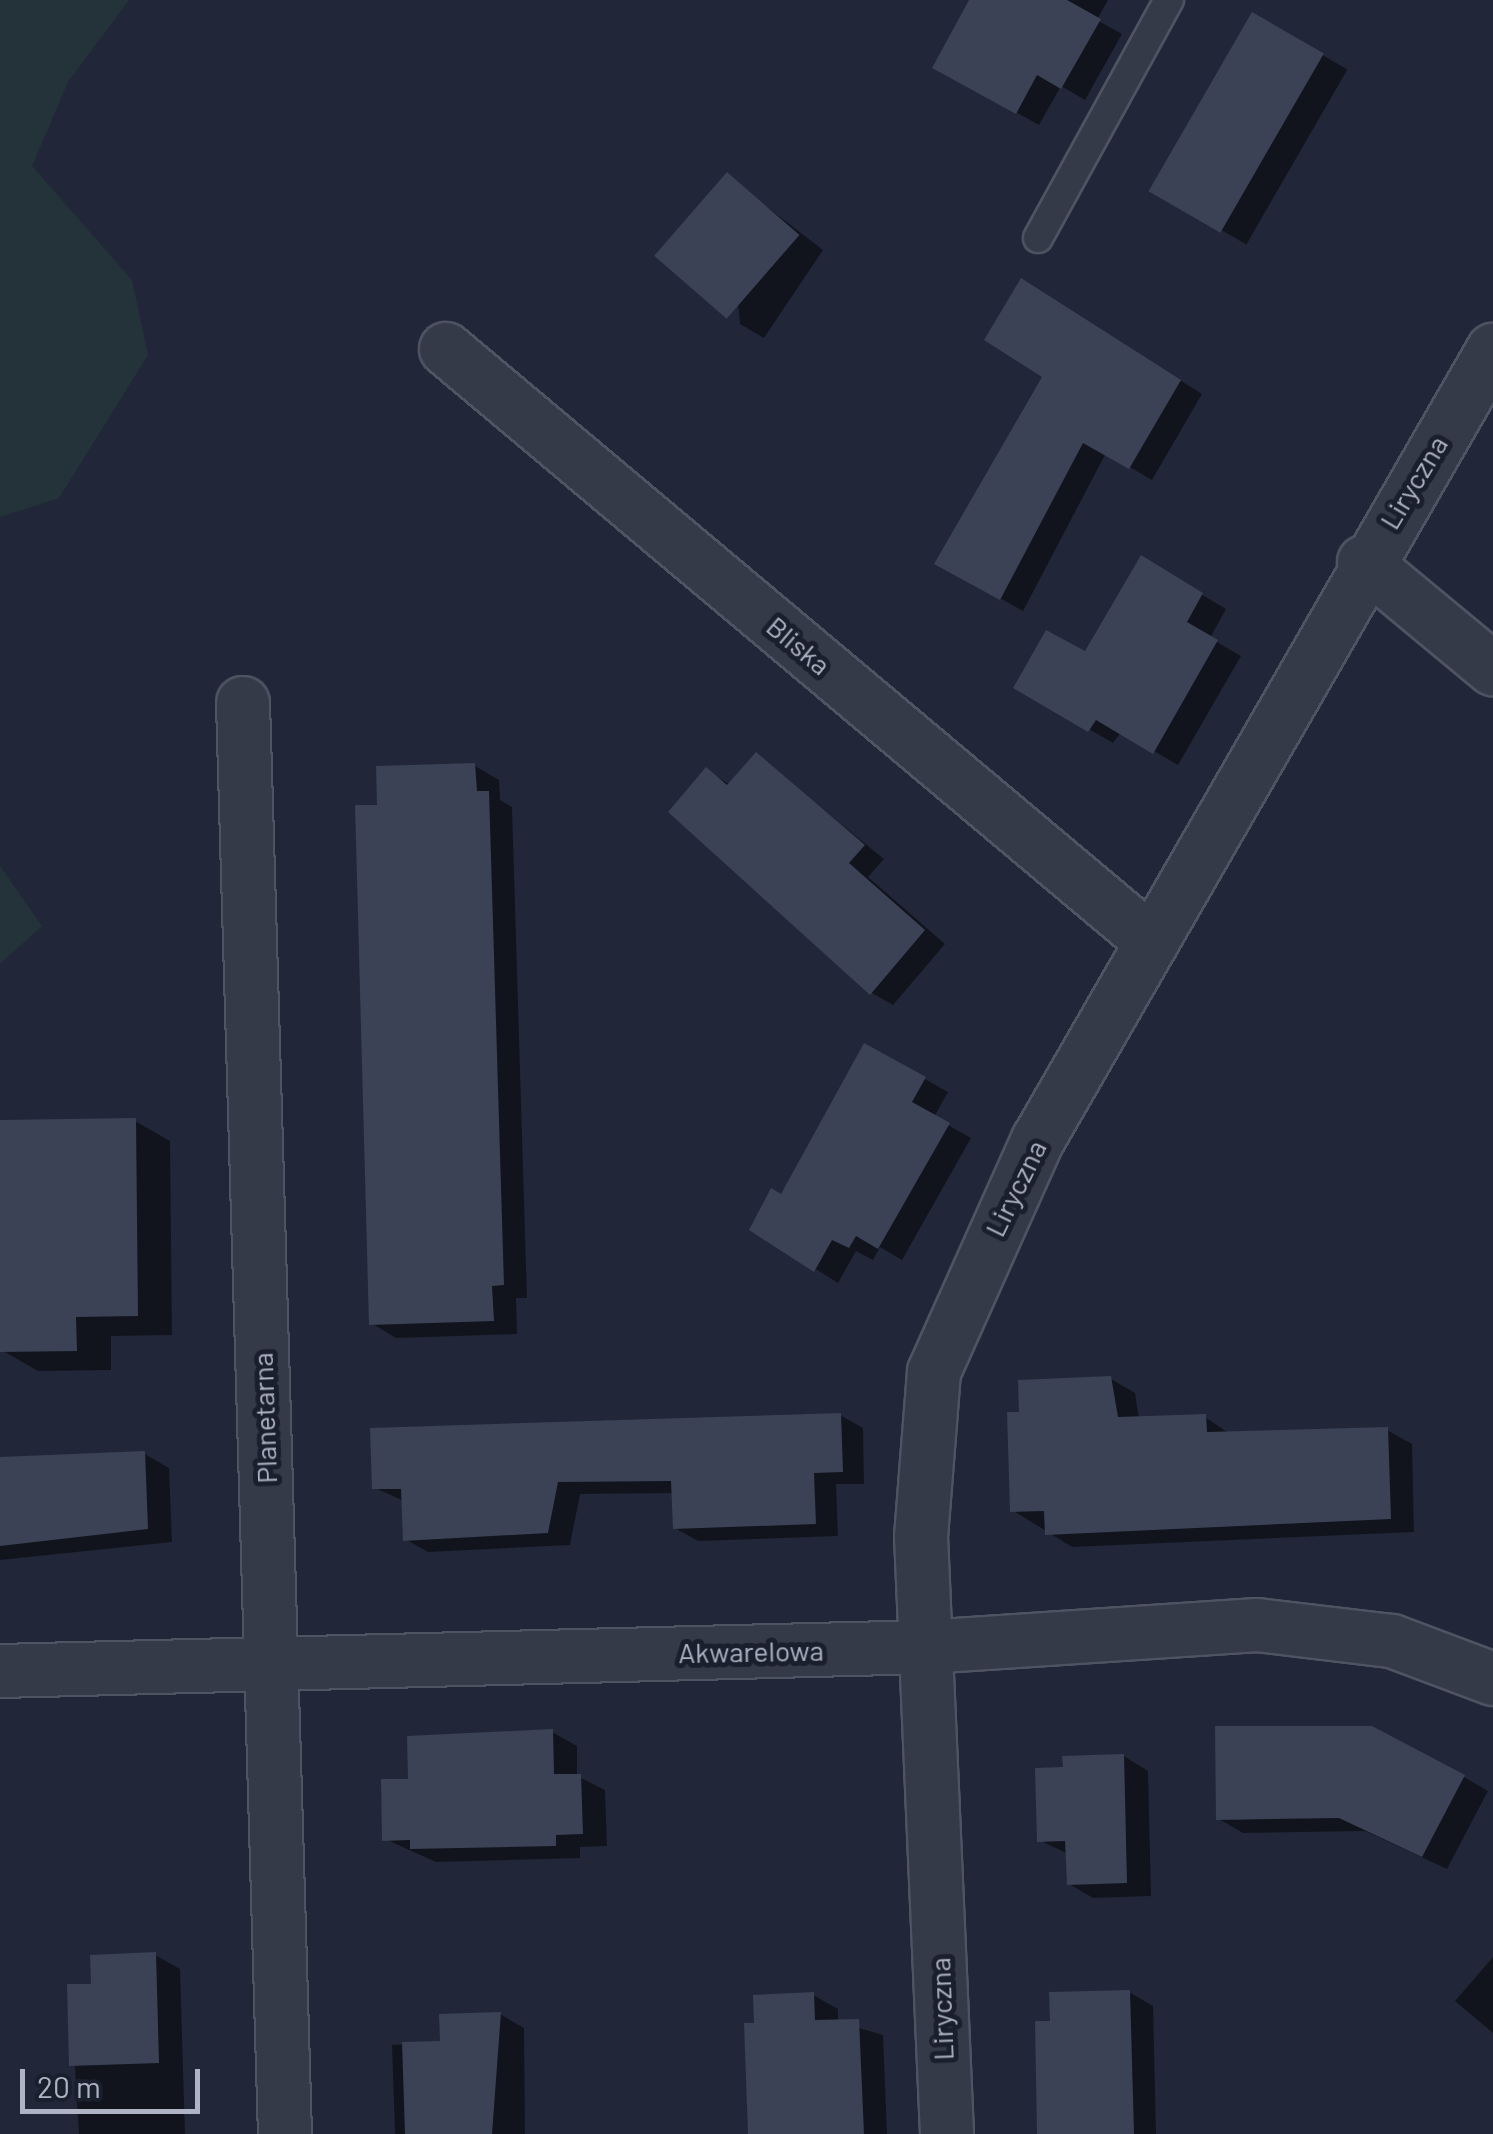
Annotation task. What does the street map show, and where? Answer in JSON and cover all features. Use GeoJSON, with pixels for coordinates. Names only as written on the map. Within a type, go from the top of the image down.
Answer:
{"type":"FeatureCollection","features":[{"type":"Feature","properties":{"kind":"street","name":"Bliska"},"geometry":{"type":"LineString","coordinates":[[446,349],[1152,942]]}},
{"type":"Feature","properties":{"kind":"street","name":"Liryczna"},"geometry":{"type":"LineString","coordinates":[[947,2134],[920,1468],[934,1372],[1038,1140],[1364,562],[1493,350]]}},
{"type":"Feature","properties":{"kind":"street"},"geometry":{"type":"LineString","coordinates":[[1364,562],[1493,670]]}},
{"type":"Feature","properties":{"kind":"street","name":"Planetarna"},"geometry":{"type":"LineString","coordinates":[[243,703],[285,2134]]}},
{"type":"Feature","properties":{"kind":"street","name":"Akwarelowa"},"geometry":{"type":"LineString","coordinates":[[0,1671],[926,1647],[1256,1625],[1392,1640],[1493,1679]]}},
{"type":"Feature","properties":{"kind":"lane"},"geometry":{"type":"LineString","coordinates":[[1038,238],[1169,0]]}},
{"type":"Feature","properties":{"kind":"shaded area"},"geometry":{"type":"Polygon","coordinates":[[[0,0],[129,0],[68,82],[32,166],[132,280],[148,355],[59,498],[0,517],[0,0]]]}},
{"type":"Feature","properties":{"kind":"shaded area"},"geometry":{"type":"Polygon","coordinates":[[[0,866],[42,926],[0,964],[0,866]]]}},
{"type":"Feature","properties":{"kind":"building"},"geometry":{"type":"Polygon","coordinates":[[[969,0],[1067,0],[1101,19],[1061,89],[1037,75],[1016,114],[932,68],[969,0]]]}},
{"type":"Feature","properties":{"kind":"building"},"geometry":{"type":"Polygon","coordinates":[[[1252,12],[1324,54],[1220,233],[1148,191],[1252,12]]]}},
{"type":"Feature","properties":{"kind":"building"},"geometry":{"type":"Polygon","coordinates":[[[727,172],[799,235],[727,319],[654,256],[727,172]]]}},
{"type":"Feature","properties":{"kind":"building"},"geometry":{"type":"Polygon","coordinates":[[[1021,278],[1181,380],[1129,469],[1083,443],[1000,600],[934,564],[1042,377],[984,340],[1021,278]]]}},
{"type":"Feature","properties":{"kind":"building"},"geometry":{"type":"Polygon","coordinates":[[[1141,555],[1203,593],[1187,622],[1218,640],[1153,754],[1096,720],[1088,732],[1013,688],[1046,630],[1085,651],[1141,555]]]}},
{"type":"Feature","properties":{"kind":"building"},"geometry":{"type":"Polygon","coordinates":[[[756,752],[865,845],[849,863],[925,930],[870,995],[668,812],[706,767],[727,785],[756,752]]]}},
{"type":"Feature","properties":{"kind":"building"},"geometry":{"type":"Polygon","coordinates":[[[475,763],[477,791],[489,791],[504,1285],[492,1286],[494,1321],[369,1325],[355,805],[377,805],[376,766],[475,763]]]}},
{"type":"Feature","properties":{"kind":"building"},"geometry":{"type":"Polygon","coordinates":[[[864,1043],[926,1077],[912,1102],[950,1123],[878,1249],[856,1236],[849,1248],[832,1240],[814,1272],[749,1230],[771,1188],[781,1194],[864,1043]]]}},
{"type":"Feature","properties":{"kind":"building"},"geometry":{"type":"Polygon","coordinates":[[[136,1118],[138,1316],[76,1317],[77,1351],[0,1352],[0,1120],[136,1118]]]}},
{"type":"Feature","properties":{"kind":"building"},"geometry":{"type":"Polygon","coordinates":[[[1111,1376],[1118,1417],[1206,1414],[1207,1432],[1388,1427],[1391,1519],[1045,1535],[1044,1511],[1010,1512],[1007,1412],[1019,1412],[1018,1380],[1111,1376]]]}},
{"type":"Feature","properties":{"kind":"building"},"geometry":{"type":"Polygon","coordinates":[[[841,1413],[843,1472],[814,1473],[816,1524],[673,1529],[671,1481],[558,1482],[548,1533],[403,1541],[401,1489],[372,1489],[370,1428],[841,1413]]]}},
{"type":"Feature","properties":{"kind":"building"},"geometry":{"type":"Polygon","coordinates":[[[145,1451],[148,1529],[0,1546],[0,1457],[145,1451]]]}},
{"type":"Feature","properties":{"kind":"building"},"geometry":{"type":"Polygon","coordinates":[[[1215,1726],[1372,1726],[1465,1775],[1422,1857],[1339,1818],[1216,1820],[1215,1726]]]}},
{"type":"Feature","properties":{"kind":"building"},"geometry":{"type":"Polygon","coordinates":[[[553,1729],[554,1774],[581,1774],[583,1834],[556,1835],[556,1846],[410,1849],[410,1840],[382,1841],[381,1779],[408,1779],[407,1736],[553,1729]]]}},
{"type":"Feature","properties":{"kind":"building"},"geometry":{"type":"Polygon","coordinates":[[[1124,1754],[1127,1883],[1067,1885],[1065,1841],[1037,1842],[1035,1768],[1063,1767],[1062,1756],[1124,1754]]]}},
{"type":"Feature","properties":{"kind":"building"},"geometry":{"type":"Polygon","coordinates":[[[156,1952],[159,2063],[69,2066],[67,1984],[91,1984],[90,1955],[156,1952]]]}},
{"type":"Feature","properties":{"kind":"building"},"geometry":{"type":"Polygon","coordinates":[[[1130,1990],[1134,2134],[1037,2134],[1035,2021],[1050,2021],[1049,1992],[1130,1990]]]}},
{"type":"Feature","properties":{"kind":"building"},"geometry":{"type":"Polygon","coordinates":[[[814,1992],[815,2020],[859,2019],[864,2134],[748,2134],[744,2023],[754,2023],[753,1995],[814,1992]]]}},
{"type":"Feature","properties":{"kind":"building"},"geometry":{"type":"Polygon","coordinates":[[[501,2012],[492,2134],[405,2134],[402,2042],[440,2041],[439,2014],[501,2012]]]}}]}
